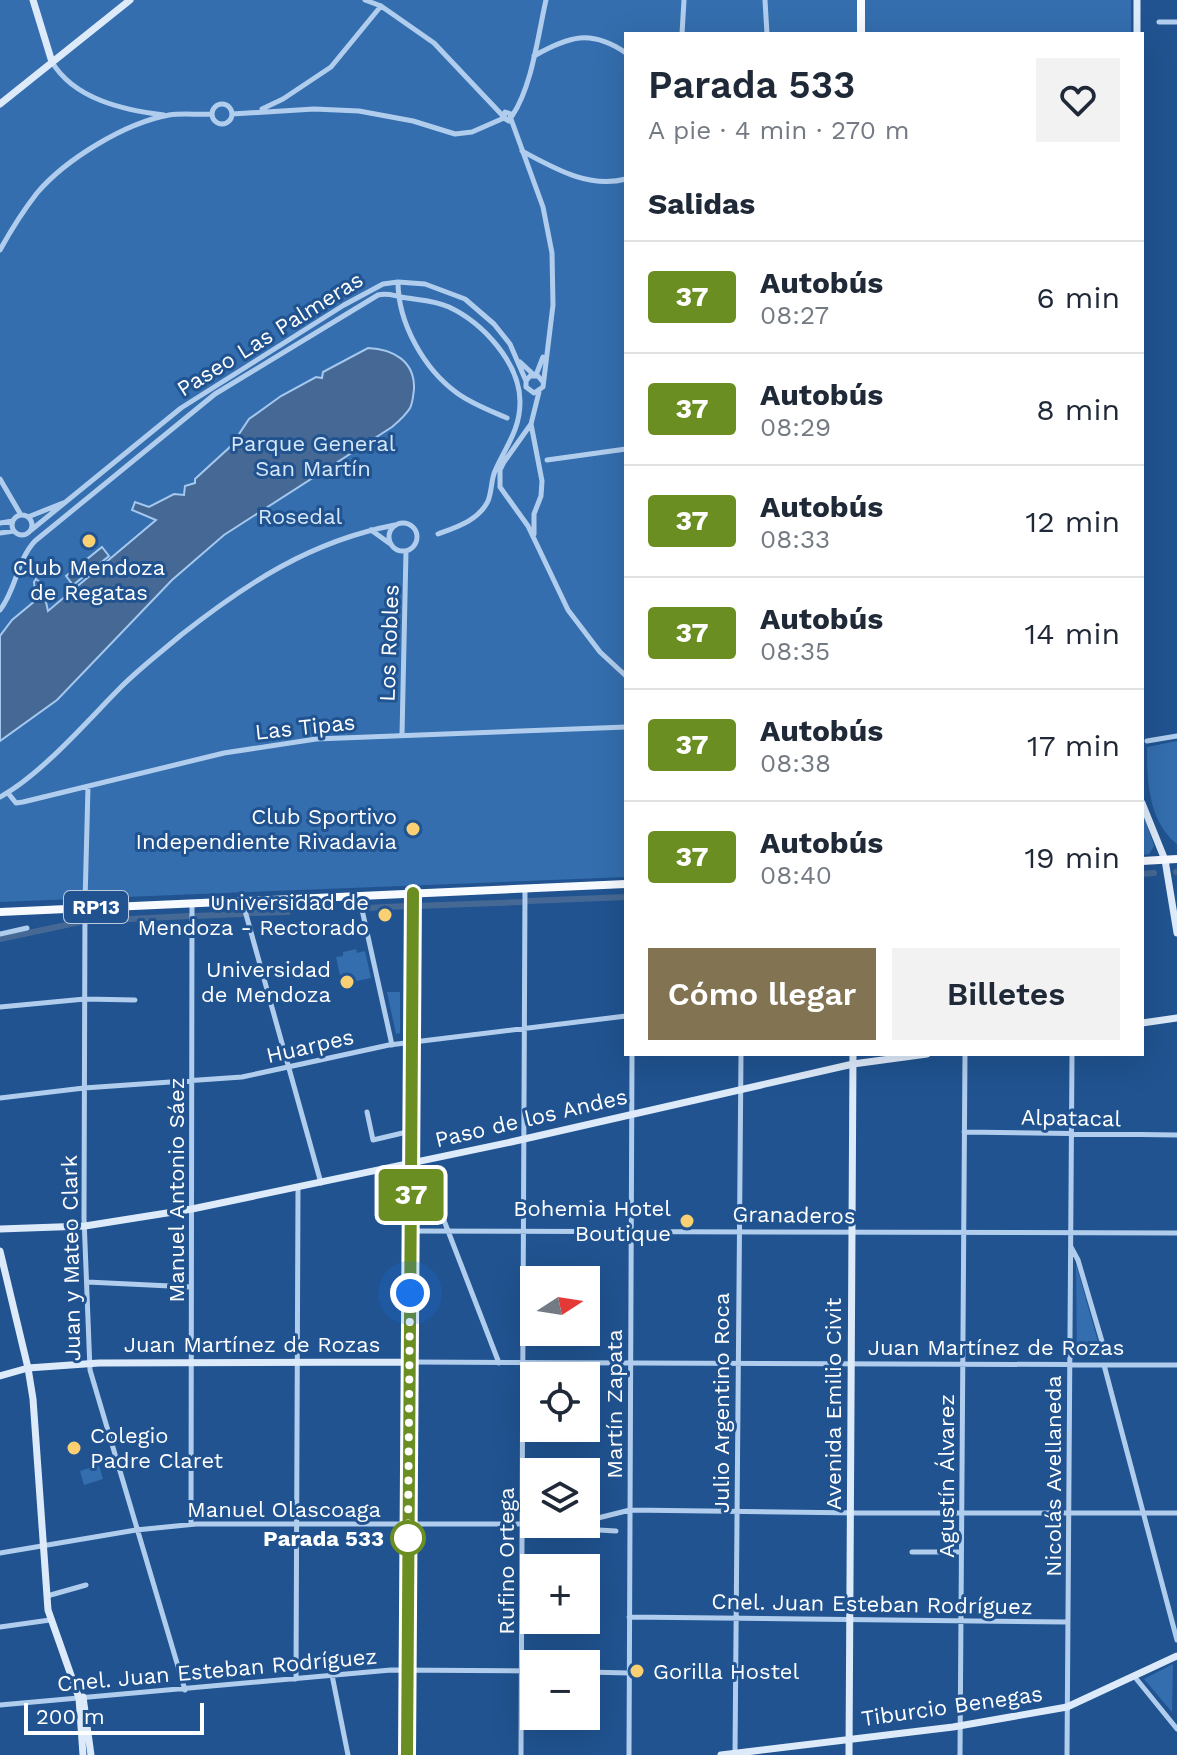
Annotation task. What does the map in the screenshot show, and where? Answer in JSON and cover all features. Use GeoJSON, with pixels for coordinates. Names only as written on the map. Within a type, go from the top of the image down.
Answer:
{"type":"FeatureCollection","features":[{"type":"Feature","properties":{"kind":"main road"},"geometry":{"type":"LineString","coordinates":[[861,0],[861,32]]}},
{"type":"Feature","properties":{"kind":"main road"},"geometry":{"type":"LineString","coordinates":[[1144,861],[1177,859]]}},
{"type":"Feature","properties":{"kind":"main road","name":"RP13"},"geometry":{"type":"LineString","coordinates":[[0,912],[624,884]]}},
{"type":"Feature","properties":{"kind":"street"},"geometry":{"type":"LineString","coordinates":[[33,0],[52,62],[69,84],[108,104],[133,111],[169,115],[212,114]]}},
{"type":"Feature","properties":{"kind":"street"},"geometry":{"type":"LineString","coordinates":[[0,104],[130,0]]}},
{"type":"Feature","properties":{"kind":"street"},"geometry":{"type":"LineString","coordinates":[[365,0],[381,6],[434,43],[494,109],[508,118],[543,207],[552,253],[553,305],[543,382],[531,424],[542,481],[541,496],[534,514],[535,539]]}},
{"type":"Feature","properties":{"kind":"street"},"geometry":{"type":"LineString","coordinates":[[232,114],[314,109],[359,111],[413,121],[455,134],[472,132],[508,118],[518,107],[546,0]]}},
{"type":"Feature","properties":{"kind":"street"},"geometry":{"type":"LineString","coordinates":[[682,32],[684,0]]}},
{"type":"Feature","properties":{"kind":"street"},"geometry":{"type":"LineString","coordinates":[[765,0],[767,32]]}},
{"type":"Feature","properties":{"kind":"street"},"geometry":{"type":"LineString","coordinates":[[1137,0],[1137,32]]}},
{"type":"Feature","properties":{"kind":"street"},"geometry":{"type":"LineString","coordinates":[[257,111],[283,99],[331,67],[381,6]]}},
{"type":"Feature","properties":{"kind":"street"},"geometry":{"type":"LineString","coordinates":[[1159,22],[1177,22]]}},
{"type":"Feature","properties":{"kind":"street"},"geometry":{"type":"LineString","coordinates":[[533,56],[565,40],[583,36],[598,39],[624,52]]}},
{"type":"Feature","properties":{"kind":"street"},"geometry":{"type":"LineString","coordinates":[[223,104],[229,107],[232,114],[228,122],[222,124],[216,122],[212,114],[216,106],[223,104]]}},
{"type":"Feature","properties":{"kind":"street"},"geometry":{"type":"LineString","coordinates":[[0,250],[39,191],[80,155],[125,130],[169,115]]}},
{"type":"Feature","properties":{"kind":"street"},"geometry":{"type":"LineString","coordinates":[[522,151],[587,180],[624,179]]}},
{"type":"Feature","properties":{"kind":"street"},"geometry":{"type":"LineString","coordinates":[[398,282],[398,297],[411,336],[437,375],[458,394],[507,418]]}},
{"type":"Feature","properties":{"kind":"street","name":"Paseo Las Palmeras"},"geometry":{"type":"LineString","coordinates":[[64,503],[181,408],[364,292],[383,284],[425,284],[465,299],[494,324],[518,360]]}},
{"type":"Feature","properties":{"kind":"street"},"geometry":{"type":"LineString","coordinates":[[0,610],[11,595],[24,559],[35,541],[215,394],[365,301],[390,292],[398,297],[447,306],[485,332],[510,364],[518,388],[519,410],[514,437],[497,468],[488,501],[477,516],[438,534]]}},
{"type":"Feature","properties":{"kind":"street"},"geometry":{"type":"LineString","coordinates":[[526,381],[535,375],[546,349]]}},
{"type":"Feature","properties":{"kind":"street"},"geometry":{"type":"LineString","coordinates":[[518,360],[543,382]]}},
{"type":"Feature","properties":{"kind":"street"},"geometry":{"type":"LineString","coordinates":[[518,360],[533,409]]}},
{"type":"Feature","properties":{"kind":"street"},"geometry":{"type":"LineString","coordinates":[[529,392],[539,392]]}},
{"type":"Feature","properties":{"kind":"street"},"geometry":{"type":"LineString","coordinates":[[531,424],[500,470],[500,487],[535,539],[568,610],[600,652],[624,674]]}},
{"type":"Feature","properties":{"kind":"street"},"geometry":{"type":"LineString","coordinates":[[547,460],[624,449]]}},
{"type":"Feature","properties":{"kind":"street"},"geometry":{"type":"LineString","coordinates":[[0,479],[31,522],[30,531]]}},
{"type":"Feature","properties":{"kind":"street"},"geometry":{"type":"LineString","coordinates":[[0,523],[64,503]]}},
{"type":"Feature","properties":{"kind":"street"},"geometry":{"type":"LineString","coordinates":[[0,533],[14,531],[22,535],[64,503]]}},
{"type":"Feature","properties":{"kind":"street"},"geometry":{"type":"LineString","coordinates":[[13,521],[14,531]]}},
{"type":"Feature","properties":{"kind":"street"},"geometry":{"type":"LineString","coordinates":[[0,797],[71,737],[135,673],[223,602],[272,570],[339,538],[370,530],[395,525],[407,523],[416,531],[417,543],[406,551],[397,550],[370,530]]}},
{"type":"Feature","properties":{"kind":"street"},"geometry":{"type":"LineString","coordinates":[[390,543],[389,536],[395,525]]}},
{"type":"Feature","properties":{"kind":"street","name":"Los Robles"},"geometry":{"type":"LineString","coordinates":[[402,735],[406,551]]}},
{"type":"Feature","properties":{"kind":"street","name":"Las Tipas"},"geometry":{"type":"LineString","coordinates":[[8,793],[16,803],[224,753],[316,739],[624,727]]}},
{"type":"Feature","properties":{"kind":"street"},"geometry":{"type":"LineString","coordinates":[[1147,741],[1177,736]]}},
{"type":"Feature","properties":{"kind":"street","name":"Juan y Mateo Clark"},"geometry":{"type":"LineString","coordinates":[[88,787],[84,1088],[89,1363],[185,1690]]}},
{"type":"Feature","properties":{"kind":"street"},"geometry":{"type":"LineString","coordinates":[[1144,808],[1165,860],[1177,933]]}},
{"type":"Feature","properties":{"kind":"street","name":"Rufino Ortega"},"geometry":{"type":"LineString","coordinates":[[523,1362],[525,888]]}},
{"type":"Feature","properties":{"kind":"street"},"geometry":{"type":"LineString","coordinates":[[407,1755],[413,893]]}},
{"type":"Feature","properties":{"kind":"street"},"geometry":{"type":"LineString","coordinates":[[359,895],[392,1045]]}},
{"type":"Feature","properties":{"kind":"street"},"geometry":{"type":"LineString","coordinates":[[242,900],[321,1184]]}},
{"type":"Feature","properties":{"kind":"street","name":"Manuel Antonio Sáez"},"geometry":{"type":"LineString","coordinates":[[191,1524],[193,903]]}},
{"type":"Feature","properties":{"kind":"street"},"geometry":{"type":"LineString","coordinates":[[0,934],[27,928]]}},
{"type":"Feature","properties":{"kind":"street"},"geometry":{"type":"LineString","coordinates":[[0,1007],[85,999],[135,1000]]}},
{"type":"Feature","properties":{"kind":"street","name":"Huarpes"},"geometry":{"type":"LineString","coordinates":[[0,1098],[84,1088],[242,1077],[392,1045],[624,1016]]}},
{"type":"Feature","properties":{"kind":"street"},"geometry":{"type":"LineString","coordinates":[[1144,1023],[1177,1018]]}},
{"type":"Feature","properties":{"kind":"street","name":"Martín Zapata"},"geometry":{"type":"LineString","coordinates":[[629,1755],[632,1056]]}},
{"type":"Feature","properties":{"kind":"street","name":"Julio Argentino Roca"},"geometry":{"type":"LineString","coordinates":[[735,1753],[741,1056]]}},
{"type":"Feature","properties":{"kind":"street","name":"Avenida Emilio Civit"},"geometry":{"type":"LineString","coordinates":[[849,1755],[853,1056]]}},
{"type":"Feature","properties":{"kind":"street","name":"Paso de los Andes"},"geometry":{"type":"LineString","coordinates":[[0,1229],[85,1226],[298,1189],[853,1064],[912,1056]]}},
{"type":"Feature","properties":{"kind":"street","name":"Agustín Álvarez"},"geometry":{"type":"LineString","coordinates":[[960,1755],[965,1056]]}},
{"type":"Feature","properties":{"kind":"street","name":"Nicolás Avellaneda"},"geometry":{"type":"LineString","coordinates":[[1067,1755],[1072,1056]]}},
{"type":"Feature","properties":{"kind":"street"},"geometry":{"type":"LineString","coordinates":[[367,1112],[373,1140],[411,1131]]}},
{"type":"Feature","properties":{"kind":"street","name":"Alpatacal"},"geometry":{"type":"LineString","coordinates":[[964,1132],[1177,1135]]}},
{"type":"Feature","properties":{"kind":"street"},"geometry":{"type":"LineString","coordinates":[[296,1679],[298,1189]]}},
{"type":"Feature","properties":{"kind":"street"},"geometry":{"type":"LineString","coordinates":[[433,1192],[499,1363]]}},
{"type":"Feature","properties":{"kind":"street","name":"Granaderos"},"geometry":{"type":"LineString","coordinates":[[411,1231],[1177,1233]]}},
{"type":"Feature","properties":{"kind":"street"},"geometry":{"type":"LineString","coordinates":[[1071,1246],[1079,1261],[1106,1355]]}},
{"type":"Feature","properties":{"kind":"street"},"geometry":{"type":"LineString","coordinates":[[0,1251],[28,1368],[50,1620],[81,1698],[91,1755]]}},
{"type":"Feature","properties":{"kind":"street"},"geometry":{"type":"LineString","coordinates":[[1070,1262],[1074,1257],[1079,1261]]}},
{"type":"Feature","properties":{"kind":"street"},"geometry":{"type":"LineString","coordinates":[[87,1282],[191,1287]]}},
{"type":"Feature","properties":{"kind":"street","name":"Juan Martínez de Rozas"},"geometry":{"type":"LineString","coordinates":[[0,1376],[28,1368],[89,1363],[520,1363]]}},
{"type":"Feature","properties":{"kind":"street","name":"Juan Martínez de Rozas"},"geometry":{"type":"LineString","coordinates":[[600,1363],[1177,1365]]}},
{"type":"Feature","properties":{"kind":"street"},"geometry":{"type":"LineString","coordinates":[[1104,1365],[1177,1640]]}},
{"type":"Feature","properties":{"kind":"street"},"geometry":{"type":"LineString","coordinates":[[600,1518],[630,1510],[1177,1513]]}},
{"type":"Feature","properties":{"kind":"street","name":"Manuel Olascoaga"},"geometry":{"type":"LineString","coordinates":[[0,1553],[191,1524],[520,1525]]}},
{"type":"Feature","properties":{"kind":"street","name":"Manuel Olascoaga"},"geometry":{"type":"LineString","coordinates":[[600,1530],[616,1531]]}},
{"type":"Feature","properties":{"kind":"street","name":"Rufino Ortega"},"geometry":{"type":"LineString","coordinates":[[522,1538],[522,1650]]}},
{"type":"Feature","properties":{"kind":"street"},"geometry":{"type":"LineString","coordinates":[[912,1552],[961,1552]]}},
{"type":"Feature","properties":{"kind":"street"},"geometry":{"type":"LineString","coordinates":[[47,1596],[86,1585]]}},
{"type":"Feature","properties":{"kind":"street","name":"Cnel. Juan Esteban Rodríguez"},"geometry":{"type":"LineString","coordinates":[[629,1617],[1067,1622]]}},
{"type":"Feature","properties":{"kind":"street"},"geometry":{"type":"LineString","coordinates":[[0,1627],[50,1620]]}},
{"type":"Feature","properties":{"kind":"street","name":"Tiburcio Benegas"},"geometry":{"type":"LineString","coordinates":[[721,1755],[768,1752],[960,1726],[1067,1707],[1177,1656]]}},
{"type":"Feature","properties":{"kind":"street","name":"Cnel. Juan Esteban Rodríguez"},"geometry":{"type":"LineString","coordinates":[[0,1705],[408,1670],[520,1671]]}},
{"type":"Feature","properties":{"kind":"street"},"geometry":{"type":"LineString","coordinates":[[600,1672],[629,1673]]}},
{"type":"Feature","properties":{"kind":"street"},"geometry":{"type":"LineString","coordinates":[[332,1675],[348,1755]]}},
{"type":"Feature","properties":{"kind":"street"},"geometry":{"type":"LineString","coordinates":[[1134,1676],[1177,1729]]}},
{"type":"Feature","properties":{"kind":"street"},"geometry":{"type":"LineString","coordinates":[[81,1698],[83,1755]]}},
{"type":"Feature","properties":{"kind":"street","name":"Rufino Ortega"},"geometry":{"type":"LineString","coordinates":[[521,1730],[521,1755]]}},
{"type":"Feature","properties":{"kind":"green space","name":"Parque General San Martín"},"geometry":{"type":"Polygon","coordinates":[[[0,0],[1131,0],[1131,32],[624,32],[624,877],[0,902],[0,0]]]}},
{"type":"Feature","properties":{"kind":"green space"},"geometry":{"type":"Polygon","coordinates":[[[1177,741],[1177,844],[1167,835],[1155,812],[1149,786],[1147,747],[1177,741]]]}},
{"type":"Feature","properties":{"kind":"green space"},"geometry":{"type":"Polygon","coordinates":[[[1144,815],[1154,846],[1149,854],[1144,855],[1144,815]]]}},
{"type":"Feature","properties":{"kind":"green space"},"geometry":{"type":"Polygon","coordinates":[[[356,949],[357,953],[365,951],[371,978],[342,984],[336,957],[356,949]]]}},
{"type":"Feature","properties":{"kind":"green space"},"geometry":{"type":"Polygon","coordinates":[[[387,992],[400,992],[400,1033],[396,1034],[387,992]]]}},
{"type":"Feature","properties":{"kind":"green space"},"geometry":{"type":"Polygon","coordinates":[[[1076,1264],[1102,1356],[1077,1356],[1076,1264]]]}},
{"type":"Feature","properties":{"kind":"green space"},"geometry":{"type":"Polygon","coordinates":[[[99,1465],[103,1479],[84,1485],[80,1471],[99,1465]]]}},
{"type":"Feature","properties":{"kind":"green space"},"geometry":{"type":"Polygon","coordinates":[[[1173,1664],[1172,1712],[1144,1679],[1173,1664]]]}},
{"type":"Feature","properties":{"kind":"shaded area"},"geometry":{"type":"Polygon","coordinates":[[[368,348],[394,354],[411,371],[413,399],[404,416],[392,427],[224,535],[172,580],[57,700],[0,741],[0,636],[12,620],[36,600],[36,579],[42,584],[48,611],[156,520],[132,510],[135,502],[149,507],[174,494],[184,495],[185,486],[195,483],[195,479],[231,446],[249,419],[281,396],[316,377],[322,378],[323,372],[368,348]]]}},
{"type":"Feature","properties":{"kind":"shaded area"},"geometry":{"type":"Polygon","coordinates":[[[102,547],[109,556],[73,585],[66,576],[102,547]]]}},
{"type":"Feature","properties":{"kind":"waterway"},"geometry":{"type":"LineString","coordinates":[[1144,874],[1154,873]]}},
{"type":"Feature","properties":{"kind":"waterway"},"geometry":{"type":"LineString","coordinates":[[528,901],[624,897]]}},
{"type":"Feature","properties":{"kind":"waterway"},"geometry":{"type":"LineString","coordinates":[[417,906],[521,902]]}},
{"type":"Feature","properties":{"kind":"waterway"},"geometry":{"type":"LineString","coordinates":[[366,908],[407,906]]}},
{"type":"Feature","properties":{"kind":"waterway"},"geometry":{"type":"LineString","coordinates":[[250,913],[288,912]]}},
{"type":"Feature","properties":{"kind":"waterway"},"geometry":{"type":"LineString","coordinates":[[195,916],[242,914]]}},
{"type":"Feature","properties":{"kind":"waterway"},"geometry":{"type":"LineString","coordinates":[[90,921],[189,916]]}},
{"type":"Feature","properties":{"kind":"waterway"},"geometry":{"type":"LineString","coordinates":[[0,939],[80,922]]}},
{"type":"Feature","properties":{"kind":"bus line","name":"37"},"geometry":{"type":"LineString","coordinates":[[407,1755],[413,893]]}},
{"type":"Feature","properties":{"kind":"place","name":"Club Mendoza de Regatas"},"geometry":{"type":"Point","coordinates":[89,541]}},
{"type":"Feature","properties":{"kind":"place","name":"Club Sportivo Independiente Rivadavia"},"geometry":{"type":"Point","coordinates":[413,829]}},
{"type":"Feature","properties":{"kind":"place","name":"Universidad de Mendoza - Rectorado"},"geometry":{"type":"Point","coordinates":[385,915]}},
{"type":"Feature","properties":{"kind":"place","name":"Universidad de Mendoza"},"geometry":{"type":"Point","coordinates":[347,982]}},
{"type":"Feature","properties":{"kind":"place","name":"Bohemia Hotel Boutique"},"geometry":{"type":"Point","coordinates":[687,1221]}},
{"type":"Feature","properties":{"kind":"place","name":"Colegio Padre Claret"},"geometry":{"type":"Point","coordinates":[74,1448]}},
{"type":"Feature","properties":{"kind":"place","name":"Parada 533"},"geometry":{"type":"Point","coordinates":[408,1538]}},
{"type":"Feature","properties":{"kind":"place","name":"Gorilla Hostel"},"geometry":{"type":"Point","coordinates":[637,1671]}},
{"type":"Feature","properties":{"kind":"route"},"geometry":{"type":"LineString","coordinates":[[408,1538],[410,1293]]}},
{"type":"Feature","properties":{"kind":"park label","name":"Rosedal"},"geometry":{"type":"Point","coordinates":[300,516]}}]}
